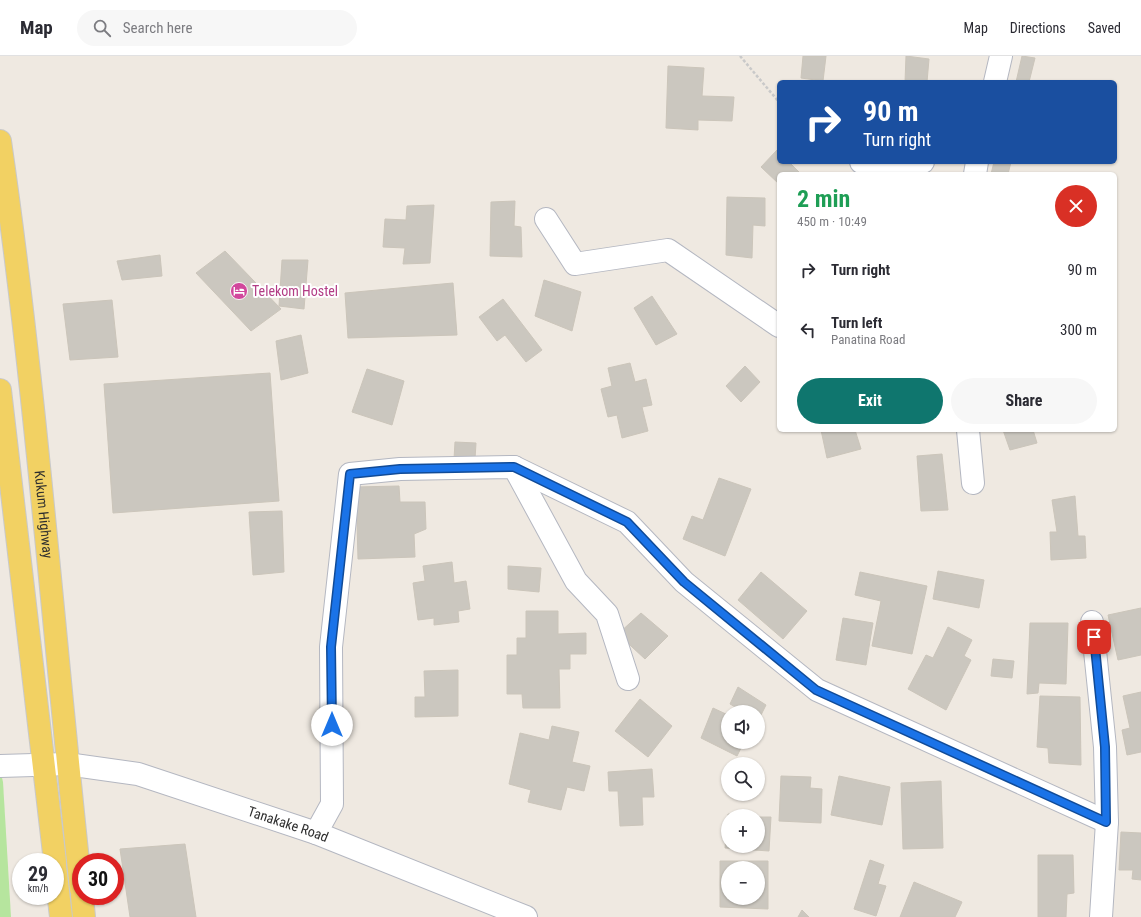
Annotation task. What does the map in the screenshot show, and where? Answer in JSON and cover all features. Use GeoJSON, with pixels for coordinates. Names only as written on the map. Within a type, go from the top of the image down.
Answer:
{"type":"FeatureCollection","features":[{"type":"Feature","properties":{"kind":"main road","name":"Kukum Highway"},"geometry":{"type":"LineString","coordinates":[[0,141],[13,232],[29,370],[77,853]]}},
{"type":"Feature","properties":{"kind":"main road","name":"Kukum Highway"},"geometry":{"type":"LineString","coordinates":[[0,390],[53,853]]}},
{"type":"Feature","properties":{"kind":"main road"},"geometry":{"type":"LineString","coordinates":[[60,905],[61,917]]}},
{"type":"Feature","properties":{"kind":"main road"},"geometry":{"type":"LineString","coordinates":[[83,905],[84,917]]}},
{"type":"Feature","properties":{"kind":"street"},"geometry":{"type":"LineString","coordinates":[[995,80],[1001,56]]}},
{"type":"Feature","properties":{"kind":"street"},"geometry":{"type":"LineString","coordinates":[[868,164],[895,172]]}},
{"type":"Feature","properties":{"kind":"street"},"geometry":{"type":"LineString","coordinates":[[900,172],[918,164]]}},
{"type":"Feature","properties":{"kind":"street"},"geometry":{"type":"LineString","coordinates":[[546,220],[575,264],[668,250],[777,325]]}},
{"type":"Feature","properties":{"kind":"street"},"geometry":{"type":"LineString","coordinates":[[968,432],[973,483]]}},
{"type":"Feature","properties":{"kind":"street"},"geometry":{"type":"LineString","coordinates":[[514,467],[576,581],[607,614],[628,679]]}},
{"type":"Feature","properties":{"kind":"street"},"geometry":{"type":"LineString","coordinates":[[316,833],[332,804],[331,647],[350,474],[400,469],[514,467],[627,522],[684,582],[816,690],[1106,822]]}},
{"type":"Feature","properties":{"kind":"street"},"geometry":{"type":"LineString","coordinates":[[1092,622],[1105,747],[1106,822],[1101,917]]}},
{"type":"Feature","properties":{"kind":"street","name":"Tanakake Road"},"geometry":{"type":"LineString","coordinates":[[0,766],[67,764],[138,774],[316,833],[526,917]]}},
{"type":"Feature","properties":{"kind":"path"},"geometry":{"type":"LineString","coordinates":[[740,56],[777,100]]}},
{"type":"Feature","properties":{"kind":"green space"},"geometry":{"type":"Polygon","coordinates":[[[0,769],[3,782],[11,917],[0,917],[0,769]]]}},
{"type":"Feature","properties":{"kind":"building"},"geometry":{"type":"Polygon","coordinates":[[[803,56],[826,56],[823,80],[801,78],[803,56]]]}},
{"type":"Feature","properties":{"kind":"building"},"geometry":{"type":"Polygon","coordinates":[[[906,56],[929,59],[927,80],[905,80],[906,56]]]}},
{"type":"Feature","properties":{"kind":"building"},"geometry":{"type":"Polygon","coordinates":[[[1022,56],[1035,58],[1030,80],[1016,80],[1022,56]]]}},
{"type":"Feature","properties":{"kind":"building"},"geometry":{"type":"Polygon","coordinates":[[[668,66],[704,68],[702,96],[734,97],[732,121],[698,120],[698,130],[666,128],[668,66]]]}},
{"type":"Feature","properties":{"kind":"building"},"geometry":{"type":"Polygon","coordinates":[[[777,150],[777,164],[791,164],[799,172],[777,172],[777,182],[761,167],[777,150]]]}},
{"type":"Feature","properties":{"kind":"building"},"geometry":{"type":"Polygon","coordinates":[[[994,164],[1010,164],[1008,172],[992,172],[994,164]]]}},
{"type":"Feature","properties":{"kind":"building"},"geometry":{"type":"Polygon","coordinates":[[[727,197],[765,198],[765,226],[753,225],[752,258],[726,255],[727,197]]]}},
{"type":"Feature","properties":{"kind":"building"},"geometry":{"type":"Polygon","coordinates":[[[515,201],[514,226],[521,227],[522,257],[490,256],[491,202],[515,201]]]}},
{"type":"Feature","properties":{"kind":"building"},"geometry":{"type":"Polygon","coordinates":[[[434,205],[430,263],[403,264],[405,248],[383,247],[385,219],[406,220],[407,206],[434,205]]]}},
{"type":"Feature","properties":{"kind":"building","name":"Telekom Hostel"},"geometry":{"type":"Polygon","coordinates":[[[225,251],[281,309],[251,331],[196,273],[225,251]]]}},
{"type":"Feature","properties":{"kind":"building"},"geometry":{"type":"Polygon","coordinates":[[[160,255],[162,276],[122,280],[117,261],[160,255]]]}},
{"type":"Feature","properties":{"kind":"building"},"geometry":{"type":"Polygon","coordinates":[[[282,260],[308,260],[304,309],[279,306],[282,260]]]}},
{"type":"Feature","properties":{"kind":"building"},"geometry":{"type":"Polygon","coordinates":[[[544,280],[581,292],[572,331],[535,316],[544,280]]]}},
{"type":"Feature","properties":{"kind":"building"},"geometry":{"type":"Polygon","coordinates":[[[453,283],[457,335],[348,338],[345,293],[453,283]]]}},
{"type":"Feature","properties":{"kind":"building"},"geometry":{"type":"Polygon","coordinates":[[[652,296],[677,334],[656,345],[634,308],[652,296]]]}},
{"type":"Feature","properties":{"kind":"building"},"geometry":{"type":"Polygon","coordinates":[[[503,299],[542,350],[526,362],[505,335],[497,341],[479,317],[503,299]]]}},
{"type":"Feature","properties":{"kind":"building"},"geometry":{"type":"Polygon","coordinates":[[[112,300],[118,357],[70,360],[63,304],[112,300]]]}},
{"type":"Feature","properties":{"kind":"building"},"geometry":{"type":"Polygon","coordinates":[[[301,335],[308,373],[281,380],[276,341],[301,335]]]}},
{"type":"Feature","properties":{"kind":"building"},"geometry":{"type":"Polygon","coordinates":[[[630,363],[635,382],[646,379],[652,405],[642,407],[648,431],[622,438],[617,415],[608,417],[601,389],[612,386],[608,368],[630,363]]]}},
{"type":"Feature","properties":{"kind":"building"},"geometry":{"type":"Polygon","coordinates":[[[745,366],[760,382],[741,402],[726,386],[745,366]]]}},
{"type":"Feature","properties":{"kind":"building"},"geometry":{"type":"Polygon","coordinates":[[[367,369],[404,381],[392,425],[352,412],[367,369]]]}},
{"type":"Feature","properties":{"kind":"building"},"geometry":{"type":"Polygon","coordinates":[[[270,373],[279,501],[113,513],[104,384],[270,373]]]}},
{"type":"Feature","properties":{"kind":"building"},"geometry":{"type":"Polygon","coordinates":[[[821,432],[856,432],[861,449],[827,458],[821,432]]]}},
{"type":"Feature","properties":{"kind":"building"},"geometry":{"type":"Polygon","coordinates":[[[1004,432],[1034,432],[1037,443],[1010,450],[1004,432]]]}},
{"type":"Feature","properties":{"kind":"building"},"geometry":{"type":"Polygon","coordinates":[[[455,442],[476,443],[475,459],[454,459],[455,442]]]}},
{"type":"Feature","properties":{"kind":"building"},"geometry":{"type":"Polygon","coordinates":[[[942,454],[948,510],[921,511],[917,456],[942,454]]]}},
{"type":"Feature","properties":{"kind":"building"},"geometry":{"type":"Polygon","coordinates":[[[719,478],[751,489],[725,556],[683,539],[692,516],[703,520],[719,478]]]}},
{"type":"Feature","properties":{"kind":"building"},"geometry":{"type":"Polygon","coordinates":[[[399,486],[400,502],[425,502],[426,529],[414,534],[415,557],[358,559],[356,487],[399,486]]]}},
{"type":"Feature","properties":{"kind":"building"},"geometry":{"type":"Polygon","coordinates":[[[1075,496],[1078,536],[1085,536],[1086,558],[1051,560],[1050,532],[1057,532],[1052,500],[1075,496]]]}},
{"type":"Feature","properties":{"kind":"building"},"geometry":{"type":"Polygon","coordinates":[[[282,511],[284,572],[253,575],[249,512],[282,511]]]}},
{"type":"Feature","properties":{"kind":"building"},"geometry":{"type":"Polygon","coordinates":[[[452,562],[454,583],[466,581],[470,609],[458,611],[459,622],[434,625],[434,618],[418,620],[413,583],[425,581],[423,566],[452,562]]]}},
{"type":"Feature","properties":{"kind":"building"},"geometry":{"type":"Polygon","coordinates":[[[508,566],[541,568],[539,592],[508,589],[508,566]]]}},
{"type":"Feature","properties":{"kind":"building"},"geometry":{"type":"Polygon","coordinates":[[[938,571],[984,580],[979,608],[933,599],[938,571]]]}},
{"type":"Feature","properties":{"kind":"building"},"geometry":{"type":"Polygon","coordinates":[[[761,572],[807,611],[783,639],[738,600],[761,572]]]}},
{"type":"Feature","properties":{"kind":"building"},"geometry":{"type":"Polygon","coordinates":[[[860,572],[927,586],[912,654],[872,646],[881,601],[855,595],[860,572]]]}},
{"type":"Feature","properties":{"kind":"building"},"geometry":{"type":"Polygon","coordinates":[[[1141,608],[1141,655],[1118,660],[1108,615],[1141,608]]]}},
{"type":"Feature","properties":{"kind":"building"},"geometry":{"type":"Polygon","coordinates":[[[526,611],[558,611],[558,634],[586,633],[586,654],[570,654],[570,669],[559,669],[560,708],[523,708],[522,694],[507,694],[507,655],[517,655],[517,638],[526,638],[526,611]]]}},
{"type":"Feature","properties":{"kind":"building"},"geometry":{"type":"Polygon","coordinates":[[[641,613],[668,636],[645,659],[618,634],[641,613]]]}},
{"type":"Feature","properties":{"kind":"building"},"geometry":{"type":"Polygon","coordinates":[[[843,618],[873,623],[866,665],[836,660],[843,618]]]}},
{"type":"Feature","properties":{"kind":"building"},"geometry":{"type":"Polygon","coordinates":[[[1030,623],[1068,623],[1066,684],[1039,683],[1038,693],[1027,694],[1030,623]]]}},
{"type":"Feature","properties":{"kind":"building"},"geometry":{"type":"Polygon","coordinates":[[[948,627],[972,640],[964,656],[971,660],[946,710],[908,689],[926,655],[933,658],[948,627]]]}},
{"type":"Feature","properties":{"kind":"building"},"geometry":{"type":"Polygon","coordinates":[[[993,659],[1014,661],[1012,678],[991,676],[993,659]]]}},
{"type":"Feature","properties":{"kind":"building"},"geometry":{"type":"Polygon","coordinates":[[[458,670],[458,716],[415,717],[415,697],[425,697],[424,671],[458,670]]]}},
{"type":"Feature","properties":{"kind":"building"},"geometry":{"type":"Polygon","coordinates":[[[738,687],[766,705],[765,707],[765,705],[730,704],[738,687]]]}},
{"type":"Feature","properties":{"kind":"building"},"geometry":{"type":"Polygon","coordinates":[[[1141,692],[1141,752],[1127,755],[1122,730],[1130,728],[1123,696],[1141,692]]]}},
{"type":"Feature","properties":{"kind":"building"},"geometry":{"type":"Polygon","coordinates":[[[1040,696],[1080,697],[1081,765],[1049,763],[1048,748],[1037,747],[1040,696]]]}},
{"type":"Feature","properties":{"kind":"building"},"geometry":{"type":"Polygon","coordinates":[[[640,699],[672,726],[648,757],[615,731],[640,699]]]}},
{"type":"Feature","properties":{"kind":"building"},"geometry":{"type":"Polygon","coordinates":[[[713,708],[721,712],[721,748],[701,738],[713,708]]]}},
{"type":"Feature","properties":{"kind":"building"},"geometry":{"type":"Polygon","coordinates":[[[552,726],[579,732],[572,762],[590,766],[584,791],[567,787],[561,810],[528,802],[531,790],[509,784],[520,733],[549,740],[552,726]]]}},
{"type":"Feature","properties":{"kind":"building"},"geometry":{"type":"Polygon","coordinates":[[[723,749],[740,749],[737,756],[723,749]]]}},
{"type":"Feature","properties":{"kind":"building"},"geometry":{"type":"Polygon","coordinates":[[[652,769],[654,797],[642,797],[643,825],[620,826],[618,791],[609,791],[608,772],[652,769]]]}},
{"type":"Feature","properties":{"kind":"building"},"geometry":{"type":"Polygon","coordinates":[[[781,776],[811,777],[810,788],[822,789],[821,823],[779,821],[781,776]]]}},
{"type":"Feature","properties":{"kind":"building"},"geometry":{"type":"Polygon","coordinates":[[[839,776],[890,787],[882,825],[831,815],[839,776]]]}},
{"type":"Feature","properties":{"kind":"building"},"geometry":{"type":"Polygon","coordinates":[[[941,781],[943,848],[903,849],[901,783],[941,781]]]}},
{"type":"Feature","properties":{"kind":"building"},"geometry":{"type":"Polygon","coordinates":[[[765,817],[771,817],[769,851],[765,851],[765,817]]]}},
{"type":"Feature","properties":{"kind":"building"},"geometry":{"type":"Polygon","coordinates":[[[1121,832],[1141,833],[1141,880],[1132,879],[1133,870],[1119,870],[1121,832]]]}},
{"type":"Feature","properties":{"kind":"building"},"geometry":{"type":"Polygon","coordinates":[[[185,844],[196,917],[130,917],[124,876],[124,853],[121,853],[120,849],[185,844]]]}},
{"type":"Feature","properties":{"kind":"building"},"geometry":{"type":"Polygon","coordinates":[[[1038,855],[1073,855],[1074,893],[1067,894],[1066,917],[1038,917],[1038,855]]]}},
{"type":"Feature","properties":{"kind":"building"},"geometry":{"type":"Polygon","coordinates":[[[870,860],[884,865],[878,884],[886,886],[876,916],[854,909],[870,860]]]}},
{"type":"Feature","properties":{"kind":"building"},"geometry":{"type":"Polygon","coordinates":[[[720,861],[721,905],[765,905],[765,861],[768,861],[768,909],[720,907],[720,861]]]}},
{"type":"Feature","properties":{"kind":"building"},"geometry":{"type":"Polygon","coordinates":[[[914,882],[962,902],[955,917],[900,917],[914,882]]]}},
{"type":"Feature","properties":{"kind":"building"},"geometry":{"type":"Polygon","coordinates":[[[802,910],[809,917],[798,917],[802,910]]]}},
{"type":"Feature","properties":{"kind":"place","name":"Telekom Hostel"},"geometry":{"type":"Point","coordinates":[239,291]}},
{"type":"Feature","properties":{"kind":"route"},"geometry":{"type":"LineString","coordinates":[[332,725],[331,647],[350,474],[400,469],[514,467],[627,522],[684,582],[816,690],[1106,822],[1105,747],[1094,637]]}}]}
